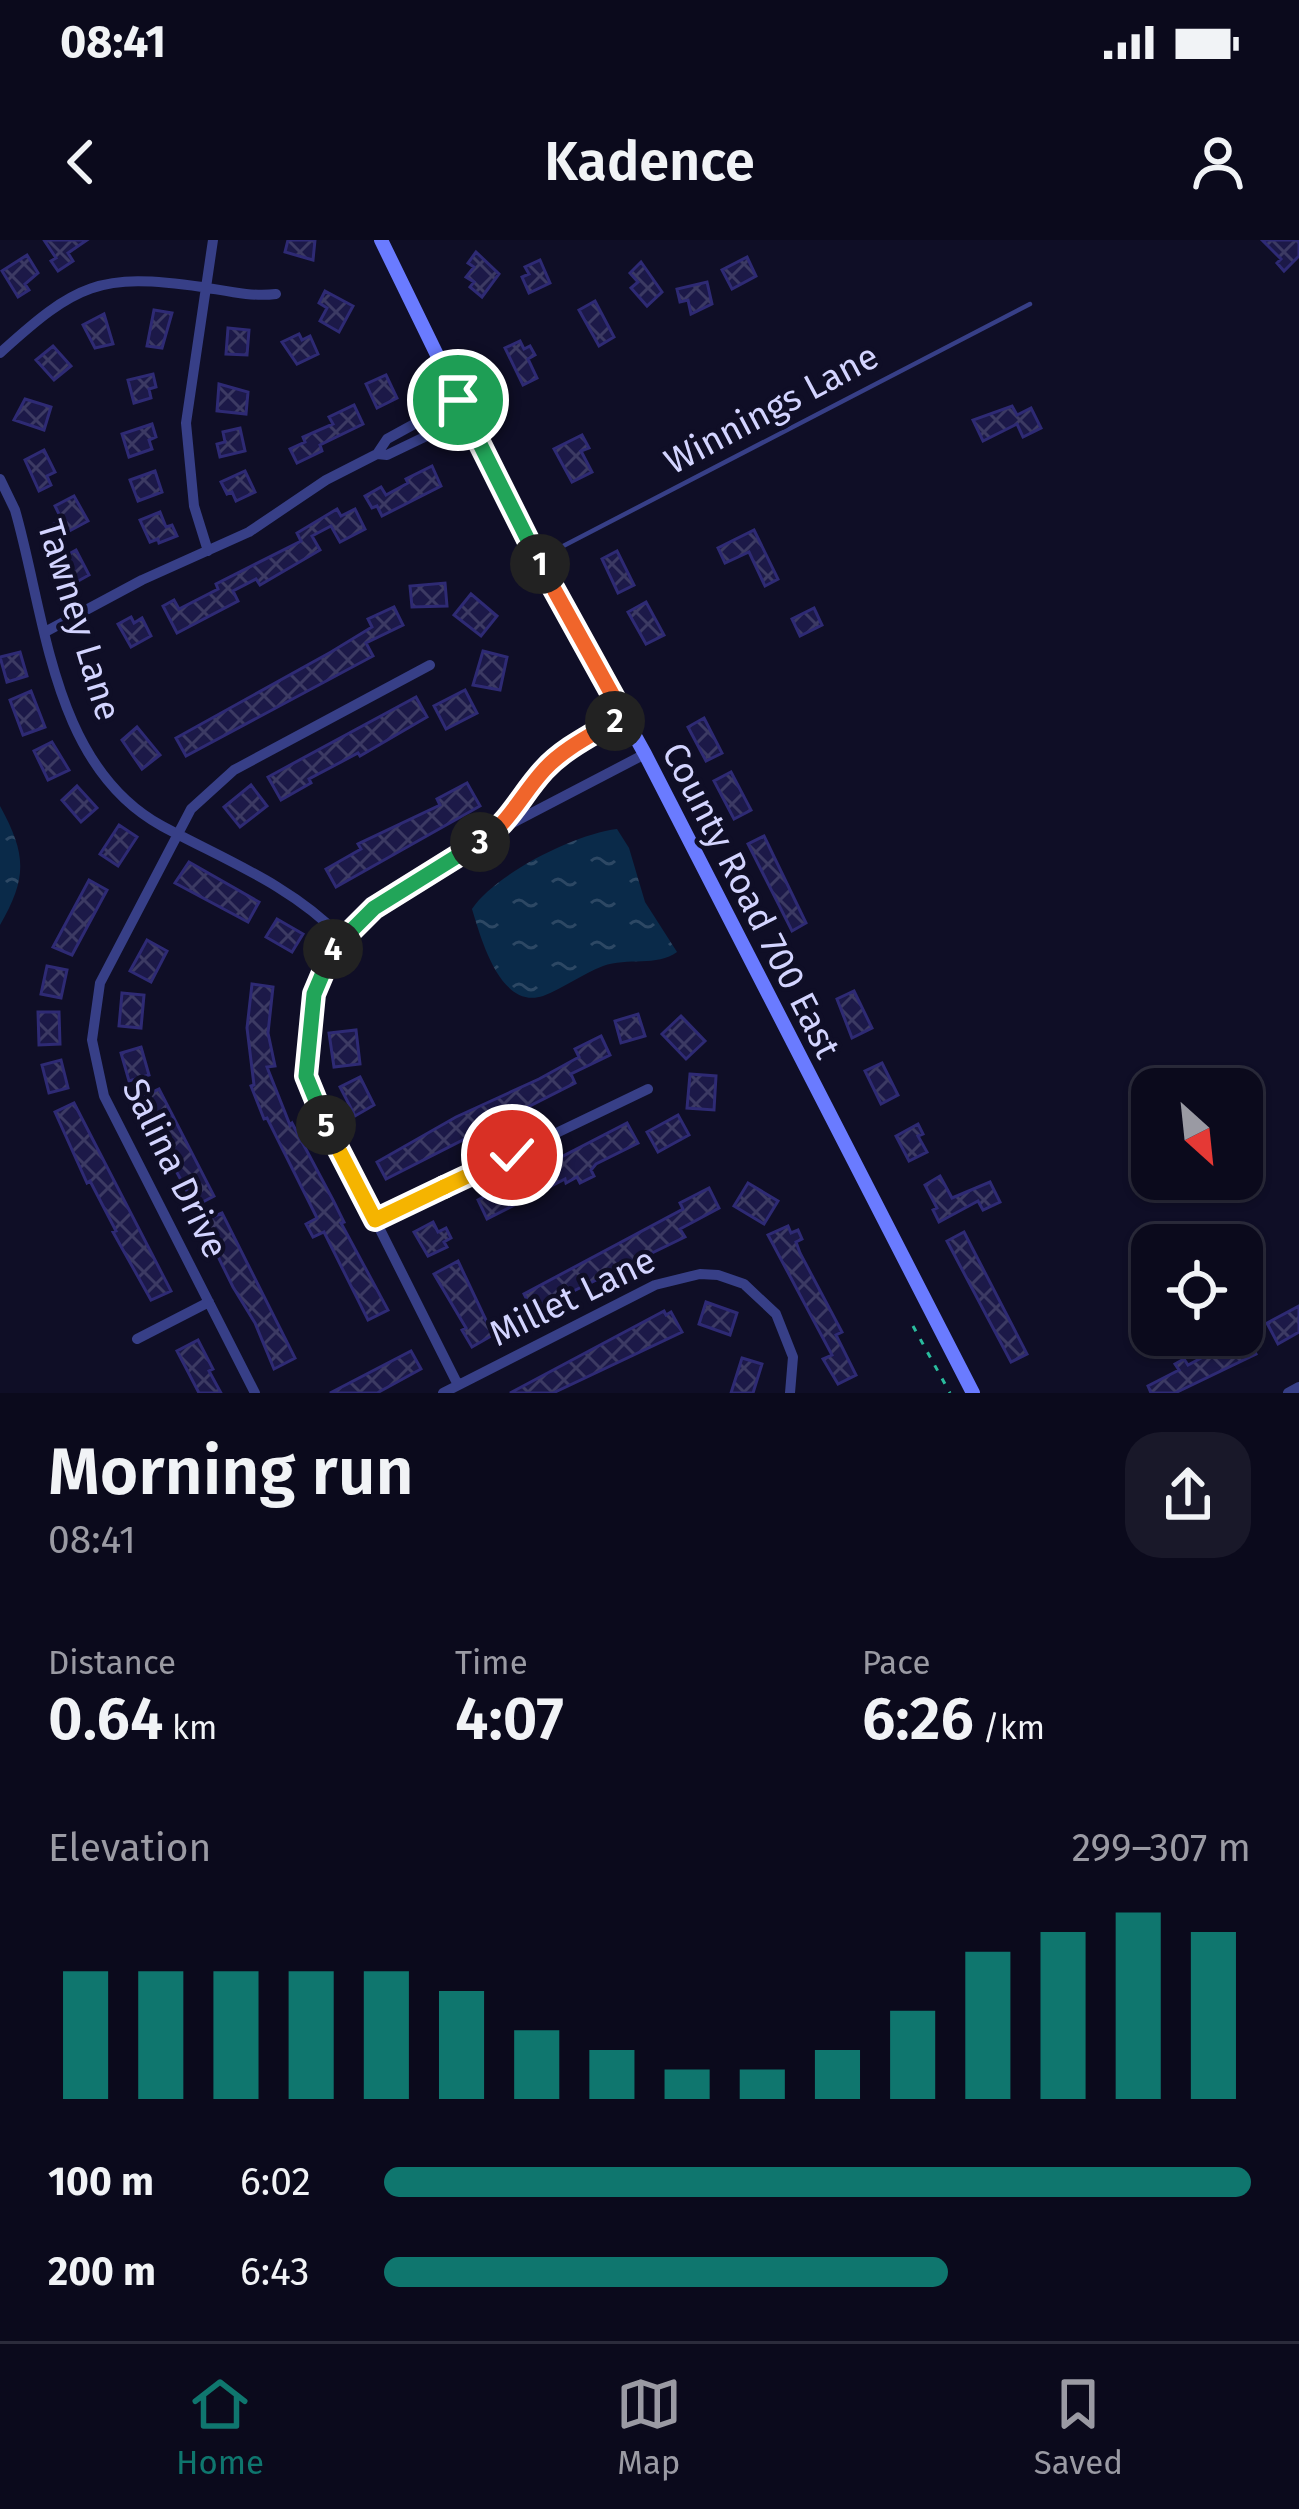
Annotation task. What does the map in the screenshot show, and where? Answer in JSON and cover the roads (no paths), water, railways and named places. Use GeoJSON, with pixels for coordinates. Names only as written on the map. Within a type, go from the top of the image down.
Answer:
{"type":"FeatureCollection","features":[{"type":"Feature","properties":{"kind":"main road","name":"County Road 700 East"},"geometry":{"type":"LineString","coordinates":[[381,240],[537,560],[645,754],[973,1393]]}},
{"type":"Feature","properties":{"kind":"street"},"geometry":{"type":"LineString","coordinates":[[208,551],[194,506],[186,449],[189,391],[214,240]]}},
{"type":"Feature","properties":{"kind":"street"},"geometry":{"type":"LineString","coordinates":[[0,353],[56,306],[101,284],[143,278],[249,295],[276,294]]}},
{"type":"Feature","properties":{"kind":"street"},"geometry":{"type":"LineString","coordinates":[[45,632],[142,580],[249,532],[326,480],[377,454],[387,439],[458,400]]}},
{"type":"Feature","properties":{"kind":"street"},"geometry":{"type":"LineString","coordinates":[[377,454],[387,455],[466,417]]}},
{"type":"Feature","properties":{"kind":"street","name":"Tawney Lane"},"geometry":{"type":"LineString","coordinates":[[0,479],[15,510],[68,709],[100,770],[134,807],[291,893],[341,937]]}},
{"type":"Feature","properties":{"kind":"street","name":"Salina Drive"},"geometry":{"type":"LineString","coordinates":[[255,1393],[110,1109],[93,1054],[92,1025],[100,983],[176,833],[201,798],[234,770],[430,665]]}},
{"type":"Feature","properties":{"kind":"street"},"geometry":{"type":"LineString","coordinates":[[499,830],[561,754],[624,716]]}},
{"type":"Feature","properties":{"kind":"street"},"geometry":{"type":"LineString","coordinates":[[458,1385],[317,1109],[306,1076],[314,994],[341,937],[374,908],[499,830],[645,754]]}},
{"type":"Feature","properties":{"kind":"street"},"geometry":{"type":"LineString","coordinates":[[375,1220],[648,1089]]}},
{"type":"Feature","properties":{"kind":"street","name":"Millet Lane"},"geometry":{"type":"LineString","coordinates":[[443,1393],[655,1285],[682,1275],[718,1275],[744,1284],[767,1303],[784,1327],[793,1357],[790,1393]]}},
{"type":"Feature","properties":{"kind":"street"},"geometry":{"type":"LineString","coordinates":[[137,1340],[209,1302]]}},
{"type":"Feature","properties":{"kind":"street"},"geometry":{"type":"LineString","coordinates":[[1288,1393],[1299,1387]]}},
{"type":"Feature","properties":{"kind":"lane","name":"Winnings Lane"},"geometry":{"type":"LineString","coordinates":[[537,560],[1030,304]]}},
{"type":"Feature","properties":{"kind":"water"},"geometry":{"type":"Polygon","coordinates":[[[0,806],[15,839],[20,866],[15,893],[0,925],[0,806]]]}},
{"type":"Feature","properties":{"kind":"water"},"geometry":{"type":"Polygon","coordinates":[[[617,829],[629,848],[645,902],[677,952],[660,959],[603,966],[543,996],[515,992],[495,969],[472,909],[498,882],[537,858],[617,829]]]}}]}
